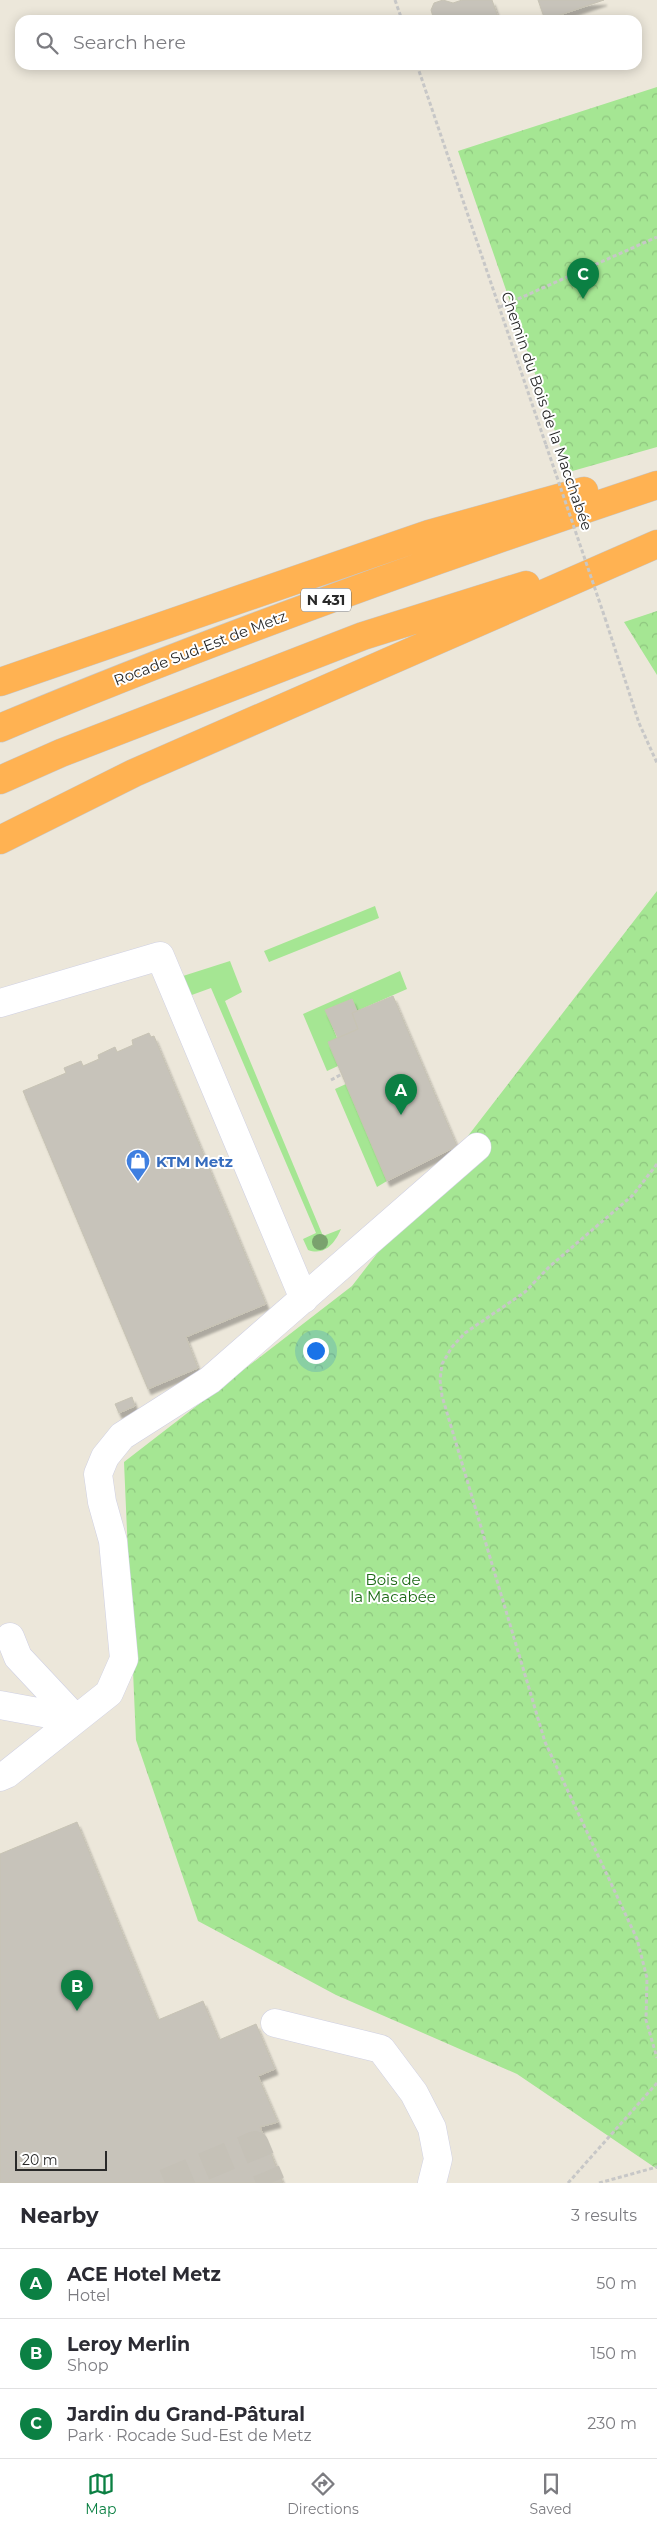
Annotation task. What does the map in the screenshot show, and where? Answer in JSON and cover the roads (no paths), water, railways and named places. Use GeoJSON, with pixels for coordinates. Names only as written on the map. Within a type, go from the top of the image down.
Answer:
{"type":"FeatureCollection","features":[{"type":"Feature","properties":{"kind":"highway"},"geometry":{"type":"LineString","coordinates":[[0,682],[429,534],[598,488],[657,476]]}},
{"type":"Feature","properties":{"kind":"highway","name":"Rocade Sud-Est de Metz"},"geometry":{"type":"LineString","coordinates":[[0,728],[290,613],[503,536],[657,485]]}},
{"type":"Feature","properties":{"kind":"highway"},"geometry":{"type":"LineString","coordinates":[[0,780],[61,753],[363,636],[657,543]]}},
{"type":"Feature","properties":{"kind":"highway"},"geometry":{"type":"LineString","coordinates":[[0,840],[134,773],[657,543]]}},
{"type":"Feature","properties":{"kind":"lane"},"geometry":{"type":"LineString","coordinates":[[0,1003],[160,956],[304,1299]]}},
{"type":"Feature","properties":{"kind":"lane"},"geometry":{"type":"LineString","coordinates":[[0,1777],[7,1774],[109,1693],[124,1659],[113,1541],[102,1502],[98,1474],[105,1457],[122,1436],[210,1380],[477,1147]]}},
{"type":"Feature","properties":{"kind":"lane"},"geometry":{"type":"LineString","coordinates":[[10,1638],[18,1657],[76,1719]]}},
{"type":"Feature","properties":{"kind":"lane"},"geometry":{"type":"LineString","coordinates":[[0,1705],[76,1719]]}},
{"type":"Feature","properties":{"kind":"lane"},"geometry":{"type":"LineString","coordinates":[[275,2023],[381,2049],[414,2093],[432,2128],[438,2159],[432,2183]]}},
{"type":"Feature","properties":{"kind":"tunnel"},"geometry":{"type":"LineString","coordinates":[[165,2183],[255,2145],[271,2183]]}},
{"type":"Feature","properties":{"kind":"place","name":"Jardin du Grand-Pâtural"},"geometry":{"type":"Point","coordinates":[583,299]}},
{"type":"Feature","properties":{"kind":"place","name":"ACE Hotel Metz"},"geometry":{"type":"Point","coordinates":[401,1115]}},
{"type":"Feature","properties":{"kind":"place","name":"KTM Metz"},"geometry":{"type":"Point","coordinates":[138,1182]}},
{"type":"Feature","properties":{"kind":"place","name":"Leroy Merlin"},"geometry":{"type":"Point","coordinates":[77,2011]}},
{"type":"Feature","properties":{"kind":"park label","name":"Bois de la Macabée"},"geometry":{"type":"Point","coordinates":[393,1588]}}]}
